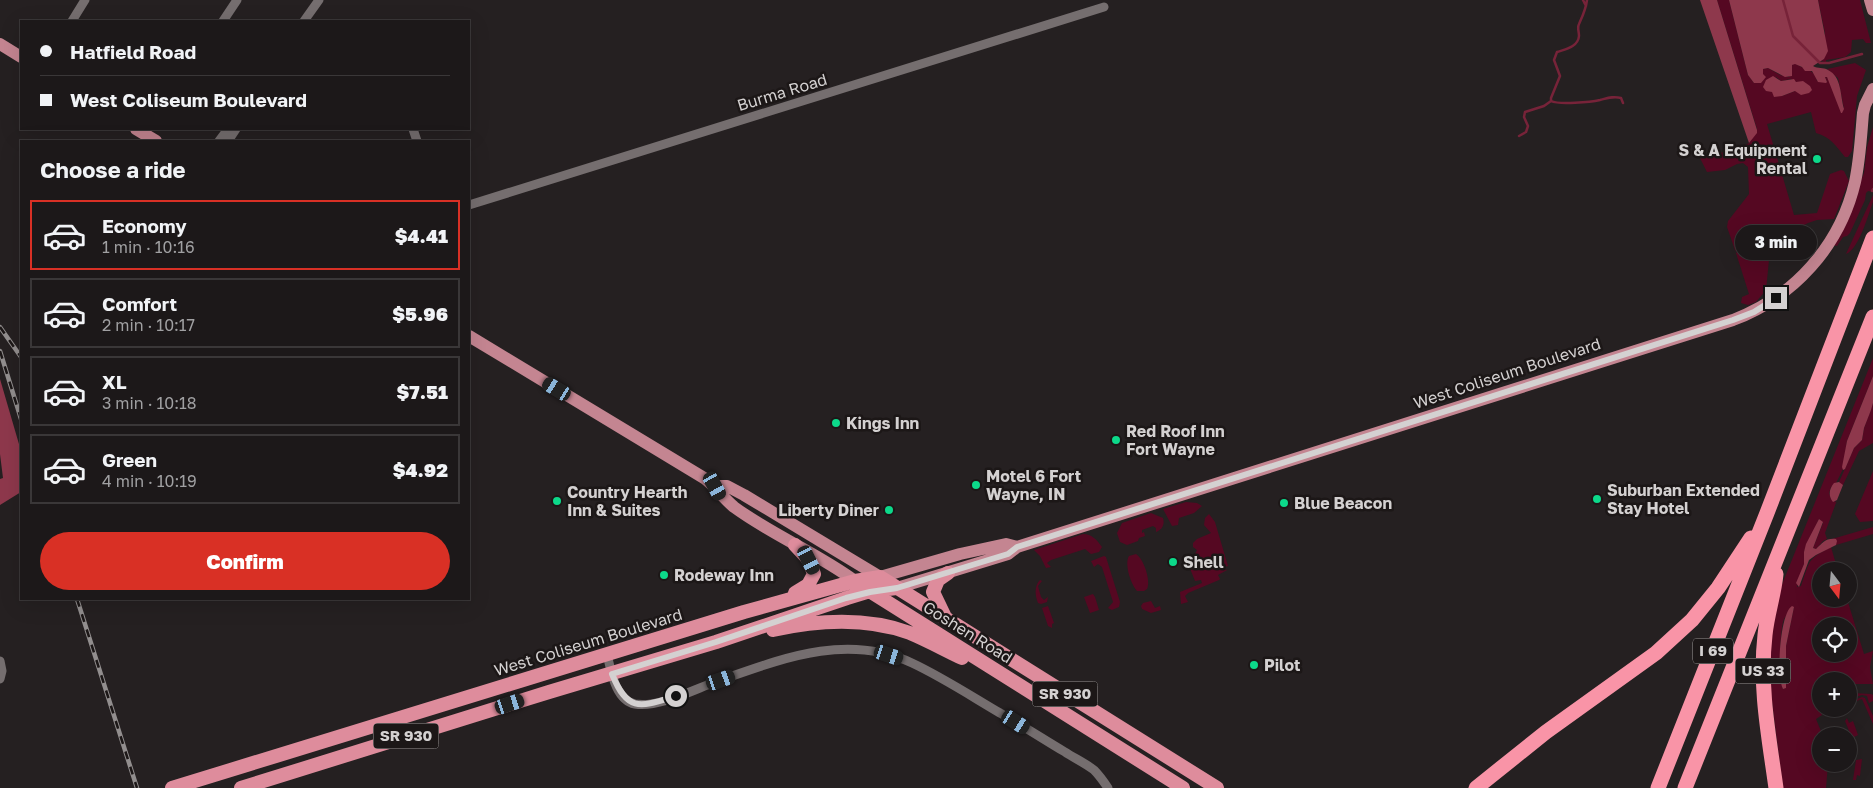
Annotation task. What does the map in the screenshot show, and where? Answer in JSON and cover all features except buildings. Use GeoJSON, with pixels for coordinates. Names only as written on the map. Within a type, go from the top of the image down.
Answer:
{"type":"FeatureCollection","features":[{"type":"Feature","properties":{"kind":"highway","name":"I 69"},"geometry":{"type":"LineString","coordinates":[[1658,788],[1767,514],[1873,238]]}},
{"type":"Feature","properties":{"kind":"highway","name":"I 69"},"geometry":{"type":"LineString","coordinates":[[1684,788],[1873,317]]}},
{"type":"Feature","properties":{"kind":"highway"},"geometry":{"type":"LineString","coordinates":[[1476,788],[1546,732],[1656,653],[1692,620],[1718,588],[1767,514]]}},
{"type":"Feature","properties":{"kind":"highway"},"geometry":{"type":"LineString","coordinates":[[778,603],[808,585],[814,574],[809,560],[795,545]]}},
{"type":"Feature","properties":{"kind":"highway","name":"US 33"},"geometry":{"type":"LineString","coordinates":[[1776,788],[1764,704],[1762,668],[1765,633],[1775,586],[1777,554]]}},
{"type":"Feature","properties":{"kind":"highway"},"geometry":{"type":"LineString","coordinates":[[947,620],[933,592],[938,580],[948,572]]}},
{"type":"Feature","properties":{"kind":"highway","name":"West Coliseum Boulevard"},"geometry":{"type":"LineString","coordinates":[[172,788],[606,654],[855,581],[880,577]]}},
{"type":"Feature","properties":{"kind":"highway","name":"SR 930"},"geometry":{"type":"LineString","coordinates":[[880,577],[1217,788]]}},
{"type":"Feature","properties":{"kind":"highway","name":"Goshen Road"},"geometry":{"type":"LineString","coordinates":[[855,581],[1183,788]]}},
{"type":"Feature","properties":{"kind":"highway","name":"West Coliseum Boulevard"},"geometry":{"type":"LineString","coordinates":[[241,788],[716,642],[870,592],[897,588]]}},
{"type":"Feature","properties":{"kind":"highway","name":"SR 930"},"geometry":{"type":"LineString","coordinates":[[716,642],[785,628],[830,622],[863,622],[909,633],[1018,683]]}},
{"type":"Feature","properties":{"kind":"main road"},"geometry":{"type":"LineString","coordinates":[[1870,0],[1873,10]]}},
{"type":"Feature","properties":{"kind":"main road"},"geometry":{"type":"LineString","coordinates":[[0,44],[20,56]]}},
{"type":"Feature","properties":{"kind":"main road","name":"West Coliseum Boulevard"},"geometry":{"type":"LineString","coordinates":[[897,588],[1008,554],[1017,547],[1754,312],[1776,298],[1803,276],[1823,252],[1838,228],[1848,204],[1856,176],[1869,100],[1873,89]]}},
{"type":"Feature","properties":{"kind":"main road","name":"Goshen Road"},"geometry":{"type":"LineString","coordinates":[[470,337],[715,486],[720,495],[735,508],[837,568],[855,581]]}},
{"type":"Feature","properties":{"kind":"main road","name":"Goshen Road"},"geometry":{"type":"LineString","coordinates":[[715,486],[727,486],[744,495],[880,577]]}},
{"type":"Feature","properties":{"kind":"main road","name":"West Coliseum Boulevard"},"geometry":{"type":"LineString","coordinates":[[880,577],[960,554],[1006,544],[1017,547]]}},
{"type":"Feature","properties":{"kind":"street"},"geometry":{"type":"LineString","coordinates":[[73,20],[85,0]]}},
{"type":"Feature","properties":{"kind":"street"},"geometry":{"type":"LineString","coordinates":[[224,20],[237,0]]}},
{"type":"Feature","properties":{"kind":"street"},"geometry":{"type":"LineString","coordinates":[[305,20],[319,0]]}},
{"type":"Feature","properties":{"kind":"street","name":"Burma Road"},"geometry":{"type":"LineString","coordinates":[[470,205],[1104,7]]}},
{"type":"Feature","properties":{"kind":"street"},"geometry":{"type":"LineString","coordinates":[[606,654],[618,690],[625,699],[635,704],[648,704],[676,696],[810,652],[844,649],[865,650],[889,655],[913,663],[1016,722],[1092,769],[1108,788]]}},
{"type":"Feature","properties":{"kind":"street"},"geometry":{"type":"LineString","coordinates":[[0,662],[1,678]]}},
{"type":"Feature","properties":{"kind":"shaded area"},"geometry":{"type":"Polygon","coordinates":[[[1700,0],[1717,0],[1757,130],[1757,133],[1749,143],[1700,0]]]}},
{"type":"Feature","properties":{"kind":"shaded area"},"geometry":{"type":"Polygon","coordinates":[[[1717,0],[1729,0],[1748,75],[1754,83],[1763,74],[1763,69],[1768,68],[1780,75],[1789,77],[1792,72],[1792,65],[1795,63],[1811,71],[1817,81],[1827,82],[1825,77],[1827,77],[1844,109],[1838,78],[1827,69],[1855,63],[1866,70],[1857,96],[1852,151],[1848,157],[1845,157],[1829,139],[1816,133],[1811,112],[1767,124],[1794,215],[1817,213],[1830,174],[1841,170],[1844,171],[1849,181],[1834,219],[1817,220],[1808,223],[1796,229],[1784,239],[1769,260],[1766,290],[1756,302],[1748,305],[1741,303],[1742,297],[1749,294],[1737,252],[1727,227],[1728,221],[1749,194],[1748,167],[1743,163],[1725,170],[1707,172],[1700,158],[1740,148],[1749,143],[1757,129],[1717,0]],[[1776,77],[1770,91],[1782,96],[1795,91],[1800,82],[1791,79],[1781,81],[1776,77]]]}},
{"type":"Feature","properties":{"kind":"shaded area"},"geometry":{"type":"Polygon","coordinates":[[[1729,0],[1818,0],[1828,51],[1824,59],[1813,66],[1826,69],[1836,77],[1844,109],[1842,113],[1827,77],[1825,77],[1826,83],[1818,82],[1812,71],[1805,71],[1802,67],[1795,64],[1792,65],[1792,76],[1785,77],[1768,68],[1763,69],[1763,74],[1766,77],[1761,83],[1754,83],[1748,75],[1729,0]]]}},
{"type":"Feature","properties":{"kind":"shaded area"},"geometry":{"type":"Polygon","coordinates":[[[1818,0],[1860,0],[1871,43],[1866,43],[1863,39],[1852,40],[1851,52],[1845,57],[1826,60],[1826,62],[1821,61],[1824,59],[1825,33],[1818,0]]]}},
{"type":"Feature","properties":{"kind":"shaded area"},"geometry":{"type":"Polygon","coordinates":[[[1773,76],[1781,81],[1794,79],[1796,82],[1803,81],[1812,90],[1801,95],[1795,91],[1774,97],[1772,92],[1766,91],[1763,87],[1766,80],[1773,76]]]}},
{"type":"Feature","properties":{"kind":"shaded area"},"geometry":{"type":"Polygon","coordinates":[[[1873,127],[1873,192],[1868,191],[1866,193],[1865,200],[1850,233],[1843,237],[1837,246],[1833,245],[1864,173],[1867,147],[1873,127]]]}},
{"type":"Feature","properties":{"kind":"shaded area"},"geometry":{"type":"Polygon","coordinates":[[[1873,195],[1873,202],[1859,239],[1851,251],[1846,254],[1873,195]]]}},
{"type":"Feature","properties":{"kind":"shaded area"},"geometry":{"type":"Polygon","coordinates":[[[1873,358],[1873,376],[1847,441],[1843,469],[1829,493],[1831,499],[1836,502],[1837,500],[1825,533],[1827,539],[1816,549],[1813,548],[1823,523],[1819,519],[1804,552],[1804,564],[1797,587],[1801,586],[1813,558],[1831,547],[1835,562],[1812,562],[1812,608],[1850,608],[1853,617],[1812,617],[1812,662],[1857,662],[1857,631],[1864,654],[1873,651],[1870,667],[1873,684],[1857,684],[1857,672],[1812,672],[1812,717],[1819,717],[1816,719],[1819,727],[1812,727],[1812,772],[1827,772],[1826,788],[1783,788],[1770,686],[1770,645],[1779,592],[1873,358]],[[1794,607],[1784,619],[1781,632],[1780,665],[1783,689],[1785,688],[1786,646],[1794,607]]]}},
{"type":"Feature","properties":{"kind":"shaded area"},"geometry":{"type":"Polygon","coordinates":[[[1873,376],[1873,403],[1864,428],[1862,440],[1854,448],[1843,470],[1847,441],[1873,376]]]}},
{"type":"Feature","properties":{"kind":"shaded area"},"geometry":{"type":"Polygon","coordinates":[[[0,379],[20,448],[20,493],[0,505],[0,479],[3,478],[0,454],[0,379]]]}},
{"type":"Feature","properties":{"kind":"shaded area"},"geometry":{"type":"Polygon","coordinates":[[[1873,403],[1873,443],[1859,451],[1843,485],[1841,485],[1839,482],[1854,448],[1862,440],[1864,428],[1873,403]]]}},
{"type":"Feature","properties":{"kind":"shaded area"},"geometry":{"type":"Polygon","coordinates":[[[1873,471],[1873,521],[1860,522],[1855,514],[1873,471]]]}},
{"type":"Feature","properties":{"kind":"shaded area"},"geometry":{"type":"Polygon","coordinates":[[[1839,482],[1843,485],[1837,500],[1833,502],[1830,497],[1830,490],[1834,483],[1839,482]]]}},
{"type":"Feature","properties":{"kind":"shaded area"},"geometry":{"type":"Polygon","coordinates":[[[1186,502],[1197,503],[1202,506],[1194,513],[1179,518],[1178,525],[1172,526],[1163,509],[1186,502]]]}},
{"type":"Feature","properties":{"kind":"shaded area"},"geometry":{"type":"Polygon","coordinates":[[[1151,513],[1163,518],[1163,527],[1160,530],[1156,532],[1156,528],[1153,526],[1142,530],[1145,536],[1139,538],[1138,541],[1127,545],[1120,542],[1117,533],[1122,523],[1151,513]]]}},
{"type":"Feature","properties":{"kind":"shaded area"},"geometry":{"type":"Polygon","coordinates":[[[1209,514],[1215,522],[1228,566],[1220,568],[1227,570],[1218,575],[1219,580],[1188,593],[1185,596],[1188,602],[1181,604],[1180,592],[1202,583],[1201,580],[1195,581],[1189,566],[1197,550],[1193,547],[1193,543],[1197,539],[1211,533],[1204,525],[1205,518],[1209,514]]]}},
{"type":"Feature","properties":{"kind":"shaded area"},"geometry":{"type":"Polygon","coordinates":[[[1819,519],[1823,522],[1813,548],[1816,549],[1829,539],[1836,539],[1836,545],[1809,560],[1799,587],[1796,583],[1804,564],[1806,544],[1819,519]]]}},
{"type":"Feature","properties":{"kind":"shaded area"},"geometry":{"type":"Polygon","coordinates":[[[1873,527],[1873,534],[1836,545],[1832,539],[1873,527]]]}},
{"type":"Feature","properties":{"kind":"shaded area"},"geometry":{"type":"Polygon","coordinates":[[[1083,534],[1092,536],[1098,542],[1102,547],[1099,552],[1091,554],[1085,549],[1051,560],[1047,563],[1051,567],[1046,568],[1040,556],[1034,550],[1083,534]]]}},
{"type":"Feature","properties":{"kind":"shaded area"},"geometry":{"type":"Polygon","coordinates":[[[1136,554],[1142,560],[1147,576],[1148,585],[1144,591],[1137,591],[1129,574],[1127,564],[1129,556],[1136,554]]]}},
{"type":"Feature","properties":{"kind":"shaded area"},"geometry":{"type":"Polygon","coordinates":[[[1106,557],[1120,602],[1119,607],[1112,610],[1108,608],[1113,602],[1102,567],[1098,564],[1094,567],[1091,561],[1106,557]]]}},
{"type":"Feature","properties":{"kind":"shaded area"},"geometry":{"type":"Polygon","coordinates":[[[1040,580],[1042,581],[1038,586],[1041,597],[1044,600],[1048,597],[1047,602],[1041,604],[1038,603],[1036,594],[1036,588],[1040,580]]]}},
{"type":"Feature","properties":{"kind":"shaded area"},"geometry":{"type":"Polygon","coordinates":[[[1093,594],[1099,610],[1090,613],[1084,597],[1093,594]]]}},
{"type":"Feature","properties":{"kind":"shaded area"},"geometry":{"type":"Polygon","coordinates":[[[1151,601],[1155,608],[1160,606],[1161,610],[1151,613],[1142,609],[1143,603],[1151,601]]]}},
{"type":"Feature","properties":{"kind":"shaded area"},"geometry":{"type":"Polygon","coordinates":[[[1048,606],[1054,623],[1052,628],[1048,626],[1042,608],[1048,606]]]}},
{"type":"Feature","properties":{"kind":"shaded area"},"geometry":{"type":"Polygon","coordinates":[[[1792,606],[1794,607],[1786,646],[1786,688],[1783,689],[1780,672],[1780,645],[1785,620],[1792,606]]]}},
{"type":"Feature","properties":{"kind":"shaded area"},"geometry":{"type":"Polygon","coordinates":[[[1857,693],[1871,694],[1873,695],[1873,701],[1869,703],[1867,696],[1857,697],[1857,693]]]}},
{"type":"Feature","properties":{"kind":"shaded area"},"geometry":{"type":"Polygon","coordinates":[[[1865,698],[1873,716],[1873,724],[1862,699],[1857,701],[1857,699],[1865,698]]]}},
{"type":"Feature","properties":{"kind":"shaded area"},"geometry":{"type":"Polygon","coordinates":[[[1847,718],[1849,723],[1853,721],[1855,727],[1847,727],[1845,721],[1847,718]]]}},
{"type":"Feature","properties":{"kind":"shaded area"},"geometry":{"type":"Polygon","coordinates":[[[1862,759],[1860,776],[1857,775],[1856,780],[1853,780],[1854,772],[1857,772],[1857,760],[1862,759]]]}},
{"type":"Feature","properties":{"kind":"waterway"},"geometry":{"type":"LineString","coordinates":[[1583,0],[1586,6]]}},
{"type":"Feature","properties":{"kind":"waterway"},"geometry":{"type":"LineString","coordinates":[[1587,0],[1578,25],[1578,40],[1571,47],[1557,52],[1554,60],[1560,76],[1551,101],[1575,103],[1615,97],[1621,98],[1623,103]]}},
{"type":"Feature","properties":{"kind":"waterway"},"geometry":{"type":"LineString","coordinates":[[1783,0],[1793,36],[1820,63],[1829,63],[1862,54]]}},
{"type":"Feature","properties":{"kind":"waterway"},"geometry":{"type":"LineString","coordinates":[[1519,136],[1526,132],[1528,126],[1524,117],[1525,112],[1544,106],[1551,101]]}},
{"type":"Feature","properties":{"kind":"railway"},"geometry":{"type":"LineString","coordinates":[[0,327],[20,356]]}},
{"type":"Feature","properties":{"kind":"railway"},"geometry":{"type":"LineString","coordinates":[[0,351],[20,416]]}},
{"type":"Feature","properties":{"kind":"railway"},"geometry":{"type":"LineString","coordinates":[[77,600],[137,788]]}},
{"type":"Feature","properties":{"kind":"place","name":"S & A Equipment Rental"},"geometry":{"type":"Point","coordinates":[1817,159]}},
{"type":"Feature","properties":{"kind":"place","name":"Kings Inn"},"geometry":{"type":"Point","coordinates":[836,423]}},
{"type":"Feature","properties":{"kind":"place","name":"Red Roof Inn Fort Wayne"},"geometry":{"type":"Point","coordinates":[1116,440]}},
{"type":"Feature","properties":{"kind":"place","name":"Motel 6 Fort Wayne, IN"},"geometry":{"type":"Point","coordinates":[976,485]}},
{"type":"Feature","properties":{"kind":"place","name":"Suburban Extended Stay Hotel"},"geometry":{"type":"Point","coordinates":[1597,499]}},
{"type":"Feature","properties":{"kind":"place","name":"Country Hearth Inn & Suites"},"geometry":{"type":"Point","coordinates":[557,501]}},
{"type":"Feature","properties":{"kind":"place","name":"Blue Beacon"},"geometry":{"type":"Point","coordinates":[1284,503]}},
{"type":"Feature","properties":{"kind":"place","name":"Liberty Diner"},"geometry":{"type":"Point","coordinates":[889,510]}},
{"type":"Feature","properties":{"kind":"place","name":"Shell"},"geometry":{"type":"Point","coordinates":[1173,562]}},
{"type":"Feature","properties":{"kind":"place","name":"Rodeway Inn"},"geometry":{"type":"Point","coordinates":[664,575]}},
{"type":"Feature","properties":{"kind":"place","name":"Pilot"},"geometry":{"type":"Point","coordinates":[1254,665]}},
{"type":"Feature","properties":{"kind":"route"},"geometry":{"type":"LineString","coordinates":[[676,696],[648,704],[629,702],[620,694],[612,674],[716,642],[846,598],[897,588],[1008,554],[1017,547],[1733,320],[1754,312],[1776,298]]}}]}
